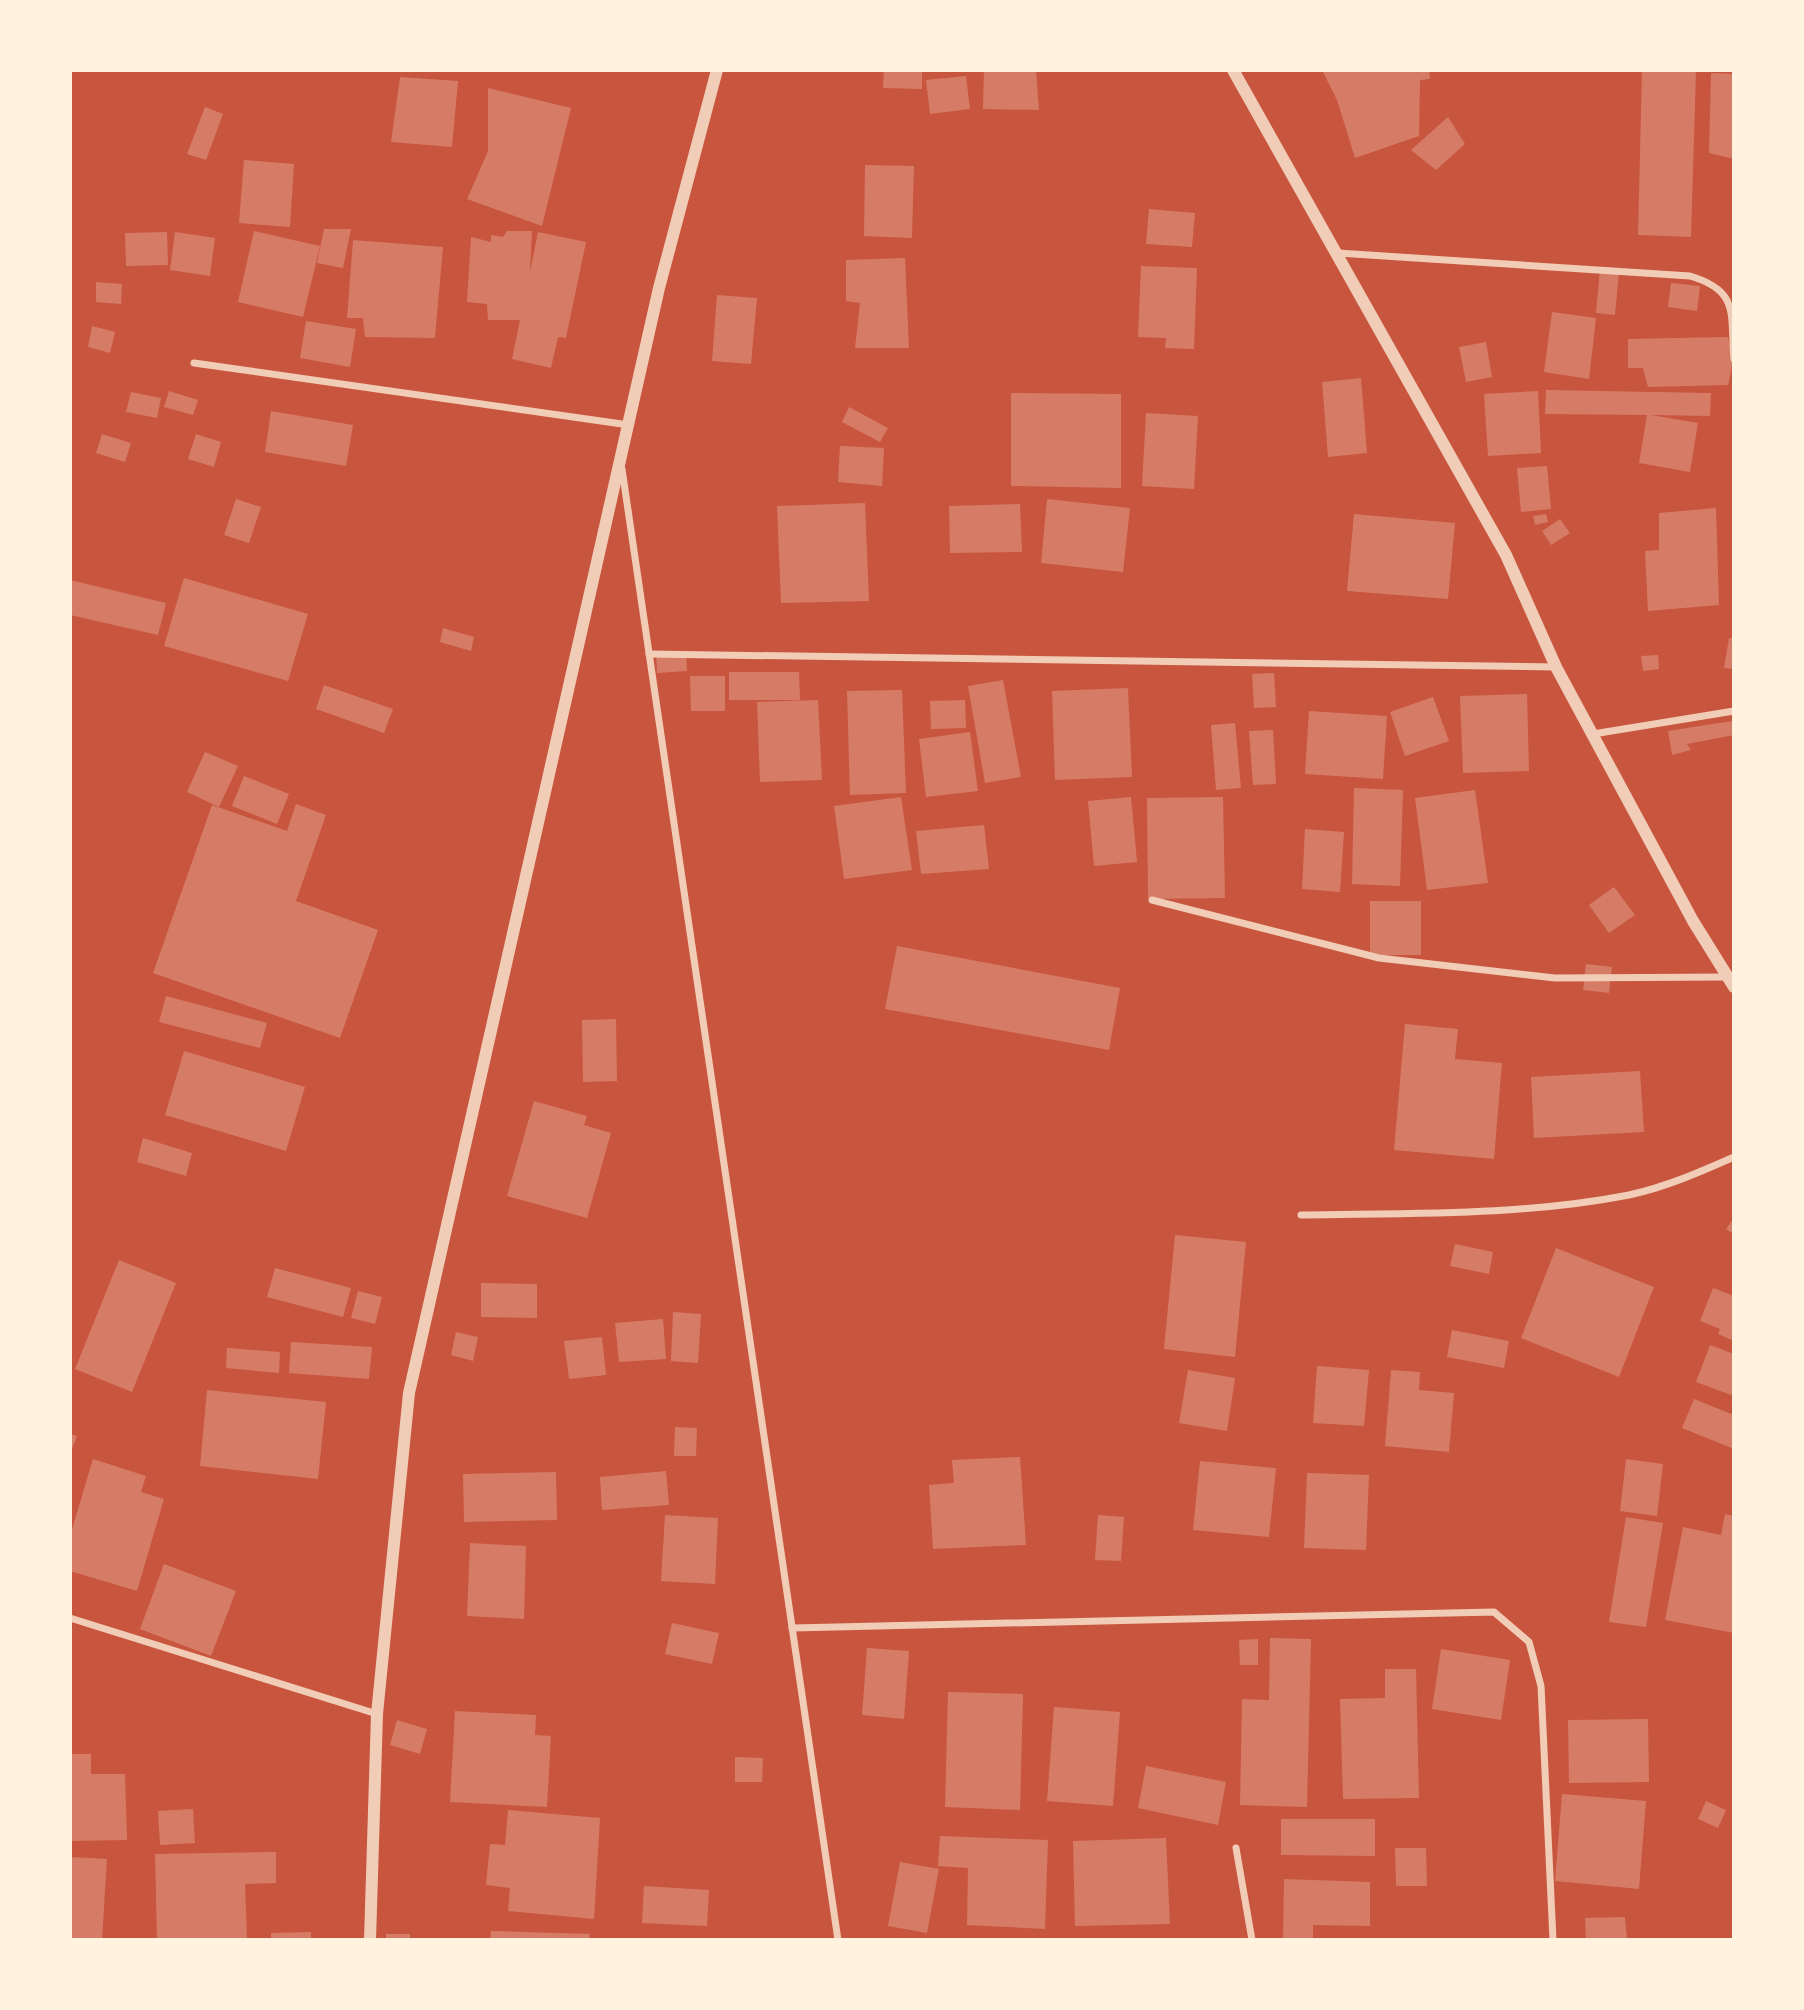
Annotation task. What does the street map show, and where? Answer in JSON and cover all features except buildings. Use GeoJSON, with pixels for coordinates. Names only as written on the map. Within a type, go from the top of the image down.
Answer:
{"type":"FeatureCollection","features":[{"type":"Feature","properties":{"kind":"street"},"geometry":{"type":"LineString","coordinates":[[370,1940],[377,1714],[409,1393],[659,289],[717,70]]}},
{"type":"Feature","properties":{"kind":"street"},"geometry":{"type":"LineString","coordinates":[[1233,70],[1506,555],[1556,667],[1693,921],[1731,982]]}},
{"type":"Feature","properties":{"kind":"street"},"geometry":{"type":"LineString","coordinates":[[1338,253],[1690,276],[1715,283],[1729,300],[1734,359]]}},
{"type":"Feature","properties":{"kind":"street"},"geometry":{"type":"LineString","coordinates":[[194,363],[629,425]]}},
{"type":"Feature","properties":{"kind":"street"},"geometry":{"type":"LineString","coordinates":[[621,462],[838,1940]]}},
{"type":"Feature","properties":{"kind":"street"},"geometry":{"type":"LineString","coordinates":[[649,654],[1556,667]]}},
{"type":"Feature","properties":{"kind":"street"},"geometry":{"type":"LineString","coordinates":[[1592,734],[1734,711]]}},
{"type":"Feature","properties":{"kind":"street"},"geometry":{"type":"LineString","coordinates":[[1152,900],[1379,958],[1556,978],[1731,982]]}},
{"type":"Feature","properties":{"kind":"street"},"geometry":{"type":"LineString","coordinates":[[1301,1215],[1528,1210],[1631,1194],[1683,1180],[1734,1157]]}},
{"type":"Feature","properties":{"kind":"street"},"geometry":{"type":"LineString","coordinates":[[792,1628],[1494,1612],[1529,1642],[1541,1686],[1553,1940]]}},
{"type":"Feature","properties":{"kind":"street"},"geometry":{"type":"LineString","coordinates":[[70,1618],[377,1714]]}},
{"type":"Feature","properties":{"kind":"street"},"geometry":{"type":"LineString","coordinates":[[1236,1848],[1252,1940]]}}]}
